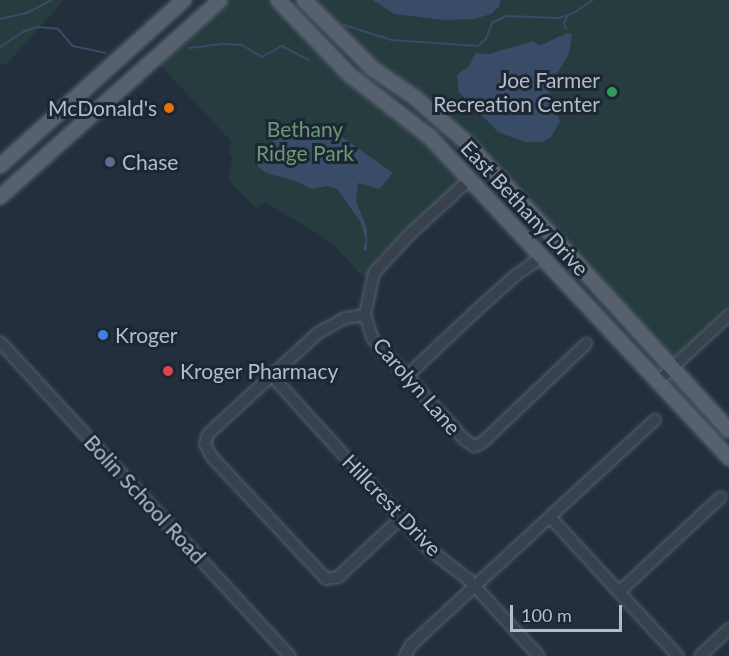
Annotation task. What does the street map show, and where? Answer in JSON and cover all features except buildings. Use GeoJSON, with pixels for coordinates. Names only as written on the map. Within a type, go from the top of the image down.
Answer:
{"type":"FeatureCollection","features":[{"type":"Feature","properties":{"kind":"main road"},"geometry":{"type":"LineString","coordinates":[[0,166],[184,0]]}},
{"type":"Feature","properties":{"kind":"main road"},"geometry":{"type":"LineString","coordinates":[[0,197],[220,0]]}},
{"type":"Feature","properties":{"kind":"main road","name":"East Bethany Drive"},"geometry":{"type":"LineString","coordinates":[[278,0],[350,75],[430,136],[729,458]]}},
{"type":"Feature","properties":{"kind":"main road","name":"East Bethany Drive"},"geometry":{"type":"LineString","coordinates":[[304,0],[373,69],[414,97],[467,143],[729,430]]}},
{"type":"Feature","properties":{"kind":"main road"},"geometry":{"type":"LineString","coordinates":[[90,87],[104,102]]}},
{"type":"Feature","properties":{"kind":"main road"},"geometry":{"type":"LineString","coordinates":[[542,257],[558,243]]}},
{"type":"Feature","properties":{"kind":"street","name":"Carolyn Lane"},"geometry":{"type":"LineString","coordinates":[[470,179],[410,234],[374,273],[365,315],[373,339],[471,446],[479,445],[586,344]]}},
{"type":"Feature","properties":{"kind":"street"},"geometry":{"type":"LineString","coordinates":[[407,376],[499,290],[542,257]]}},
{"type":"Feature","properties":{"kind":"street"},"geometry":{"type":"LineString","coordinates":[[365,315],[345,318],[324,329],[208,434],[205,444],[211,456],[321,574],[330,580],[338,577],[401,518]]}},
{"type":"Feature","properties":{"kind":"street"},"geometry":{"type":"LineString","coordinates":[[658,381],[729,315]]}},
{"type":"Feature","properties":{"kind":"street","name":"Bolin School Road"},"geometry":{"type":"LineString","coordinates":[[0,342],[290,656]]}},
{"type":"Feature","properties":{"kind":"street","name":"Hillcrest Drive"},"geometry":{"type":"LineString","coordinates":[[272,376],[429,549],[474,586],[539,656]]}},
{"type":"Feature","properties":{"kind":"street"},"geometry":{"type":"LineString","coordinates":[[405,656],[411,645],[655,420]]}},
{"type":"Feature","properties":{"kind":"street"},"geometry":{"type":"LineString","coordinates":[[619,592],[721,497]]}},
{"type":"Feature","properties":{"kind":"street"},"geometry":{"type":"LineString","coordinates":[[550,517],[678,656]]}},
{"type":"Feature","properties":{"kind":"street"},"geometry":{"type":"LineString","coordinates":[[700,656],[729,629]]}},
{"type":"Feature","properties":{"kind":"green space"},"geometry":{"type":"Polygon","coordinates":[[[0,0],[64,0],[6,65],[0,63],[0,0]]]}},
{"type":"Feature","properties":{"kind":"green space","name":"Bethany Ridge Park"},"geometry":{"type":"Polygon","coordinates":[[[228,0],[268,0],[339,74],[368,100],[414,132],[457,172],[460,180],[379,256],[367,276],[362,276],[335,246],[265,202],[256,209],[228,180],[232,159],[228,147],[232,142],[157,62],[228,0]]]}},
{"type":"Feature","properties":{"kind":"green space"},"geometry":{"type":"Polygon","coordinates":[[[312,0],[729,0],[729,307],[680,353],[674,355],[665,350],[459,129],[369,58],[312,0]]]}},
{"type":"Feature","properties":{"kind":"water"},"geometry":{"type":"Polygon","coordinates":[[[373,0],[500,0],[500,6],[491,14],[474,19],[444,20],[394,14],[373,0]]]}},
{"type":"Feature","properties":{"kind":"water"},"geometry":{"type":"Polygon","coordinates":[[[567,33],[572,34],[569,54],[553,80],[549,93],[560,122],[551,137],[543,142],[525,142],[498,132],[459,92],[457,75],[470,65],[475,53],[489,54],[533,41],[539,46],[567,33]]]}},
{"type":"Feature","properties":{"kind":"water"},"geometry":{"type":"Polygon","coordinates":[[[304,122],[311,125],[324,124],[393,173],[379,189],[358,183],[356,202],[367,228],[367,251],[363,249],[366,240],[360,221],[337,189],[328,186],[311,189],[298,182],[267,173],[258,167],[256,155],[290,126],[304,122]]]}},
{"type":"Feature","properties":{"kind":"waterway"},"geometry":{"type":"LineString","coordinates":[[0,19],[27,13],[51,0]]}},
{"type":"Feature","properties":{"kind":"waterway"},"geometry":{"type":"LineString","coordinates":[[344,25],[392,40],[478,46],[486,39],[492,23],[507,16],[558,18],[572,14],[593,0]]}},
{"type":"Feature","properties":{"kind":"waterway"},"geometry":{"type":"LineString","coordinates":[[566,29],[564,23],[568,15]]}},
{"type":"Feature","properties":{"kind":"waterway"},"geometry":{"type":"LineString","coordinates":[[0,47],[25,31],[37,27],[58,29],[73,46],[105,53]]}},
{"type":"Feature","properties":{"kind":"waterway"},"geometry":{"type":"LineString","coordinates":[[190,48],[224,44],[242,45],[262,57],[282,46],[308,60]]}},
{"type":"Feature","properties":{"kind":"place","name":"Joe Farmer Recreation Center"},"geometry":{"type":"Point","coordinates":[612,92]}},
{"type":"Feature","properties":{"kind":"place","name":"McDonald's"},"geometry":{"type":"Point","coordinates":[169,108]}},
{"type":"Feature","properties":{"kind":"place","name":"Chase"},"geometry":{"type":"Point","coordinates":[110,162]}},
{"type":"Feature","properties":{"kind":"place","name":"Kroger"},"geometry":{"type":"Point","coordinates":[103,335]}},
{"type":"Feature","properties":{"kind":"place","name":"Kroger Pharmacy"},"geometry":{"type":"Point","coordinates":[168,371]}}]}
